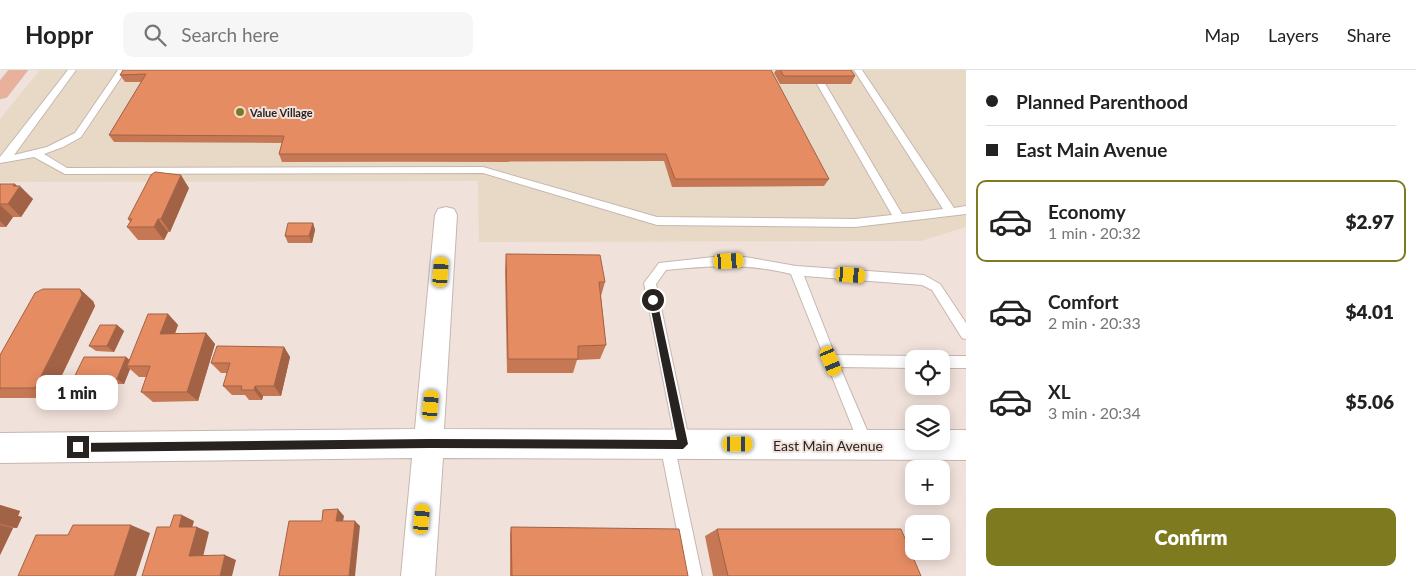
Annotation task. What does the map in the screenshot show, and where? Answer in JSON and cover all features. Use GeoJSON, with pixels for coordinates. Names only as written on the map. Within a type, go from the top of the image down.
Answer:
{"type":"FeatureCollection","features":[{"type":"Feature","properties":{"kind":"main road"},"geometry":{"type":"LineString","coordinates":[[0,93],[19,70]]}},
{"type":"Feature","properties":{"kind":"street"},"geometry":{"type":"LineString","coordinates":[[418,576],[446,214]]}},
{"type":"Feature","properties":{"kind":"street","name":"East Main Avenue"},"geometry":{"type":"LineString","coordinates":[[0,448],[429,443],[966,445]]}},
{"type":"Feature","properties":{"kind":"lane"},"geometry":{"type":"LineString","coordinates":[[2,160],[72,70]]}},
{"type":"Feature","properties":{"kind":"lane"},"geometry":{"type":"LineString","coordinates":[[2,160],[36,154],[70,141],[78,135],[122,70]]}},
{"type":"Feature","properties":{"kind":"lane"},"geometry":{"type":"LineString","coordinates":[[813,70],[899,218]]}},
{"type":"Feature","properties":{"kind":"lane"},"geometry":{"type":"LineString","coordinates":[[858,70],[951,212]]}},
{"type":"Feature","properties":{"kind":"lane"},"geometry":{"type":"LineString","coordinates":[[36,154],[65,171],[483,170],[657,221],[855,223],[966,210]]}},
{"type":"Feature","properties":{"kind":"lane"},"geometry":{"type":"LineString","coordinates":[[694,576],[650,283],[663,266],[744,260],[768,263],[796,271],[924,280],[936,286],[966,334]]}},
{"type":"Feature","properties":{"kind":"lane"},"geometry":{"type":"LineString","coordinates":[[796,271],[866,445]]}},
{"type":"Feature","properties":{"kind":"lane"},"geometry":{"type":"LineString","coordinates":[[831,361],[905,362]]}},
{"type":"Feature","properties":{"kind":"lane"},"geometry":{"type":"LineString","coordinates":[[950,362],[966,362]]}},
{"type":"Feature","properties":{"kind":"shaded area"},"geometry":{"type":"Polygon","coordinates":[[[40,70],[966,70],[966,227],[921,241],[479,242],[478,181],[0,182],[0,119],[40,70]]]}},
{"type":"Feature","properties":{"kind":"building"},"geometry":{"type":"Polygon","coordinates":[[[123,70],[771,70],[829,179],[675,179],[666,154],[279,154],[284,136],[109,135],[146,74],[120,75],[123,70]]]}},
{"type":"Feature","properties":{"kind":"building"},"geometry":{"type":"Polygon","coordinates":[[[780,70],[851,70],[855,76],[784,76],[780,70]]]}},
{"type":"Feature","properties":{"kind":"building"},"geometry":{"type":"Polygon","coordinates":[[[155,172],[181,175],[161,219],[158,219],[154,227],[127,227],[132,219],[128,219],[151,175],[155,172]]]}},
{"type":"Feature","properties":{"kind":"building"},"geometry":{"type":"Polygon","coordinates":[[[0,184],[20,186],[8,204],[0,204],[0,184]]]}},
{"type":"Feature","properties":{"kind":"building"},"geometry":{"type":"Polygon","coordinates":[[[288,223],[313,223],[309,236],[285,236],[288,223]]]}},
{"type":"Feature","properties":{"kind":"building"},"geometry":{"type":"Polygon","coordinates":[[[506,254],[600,255],[605,282],[599,282],[606,345],[578,346],[578,359],[508,359],[506,254]]]}},
{"type":"Feature","properties":{"kind":"building"},"geometry":{"type":"Polygon","coordinates":[[[43,289],[80,289],[82,295],[35,388],[0,388],[0,355],[35,293],[43,289]]]}},
{"type":"Feature","properties":{"kind":"building"},"geometry":{"type":"Polygon","coordinates":[[[148,314],[168,314],[160,334],[206,333],[187,392],[141,392],[150,366],[127,366],[148,314]]]}},
{"type":"Feature","properties":{"kind":"building"},"geometry":{"type":"Polygon","coordinates":[[[100,325],[117,325],[107,346],[89,346],[100,325]]]}},
{"type":"Feature","properties":{"kind":"building"},"geometry":{"type":"Polygon","coordinates":[[[217,346],[284,347],[274,386],[255,386],[254,390],[241,390],[242,386],[223,386],[230,363],[211,363],[217,346]]]}},
{"type":"Feature","properties":{"kind":"building"},"geometry":{"type":"Polygon","coordinates":[[[84,357],[126,357],[117,379],[103,378],[96,395],[66,394],[84,357]]]}},
{"type":"Feature","properties":{"kind":"building"},"geometry":{"type":"Polygon","coordinates":[[[338,509],[336,521],[355,521],[349,576],[279,576],[289,521],[322,521],[323,510],[338,509]]]}},
{"type":"Feature","properties":{"kind":"building"},"geometry":{"type":"Polygon","coordinates":[[[174,515],[182,515],[179,527],[197,527],[189,556],[225,555],[220,576],[142,576],[157,527],[170,527],[174,515]]]}},
{"type":"Feature","properties":{"kind":"building"},"geometry":{"type":"Polygon","coordinates":[[[73,525],[131,525],[114,576],[18,576],[36,535],[68,535],[73,525]]]}},
{"type":"Feature","properties":{"kind":"building"},"geometry":{"type":"Polygon","coordinates":[[[511,527],[679,529],[688,576],[512,576],[511,527]]]}},
{"type":"Feature","properties":{"kind":"building"},"geometry":{"type":"Polygon","coordinates":[[[717,529],[901,529],[905,538],[905,560],[914,560],[921,576],[728,576],[717,529]]]}},
{"type":"Feature","properties":{"kind":"place","name":"Value Village"},"geometry":{"type":"Point","coordinates":[240,112]}},
{"type":"Feature","properties":{"kind":"route"},"geometry":{"type":"LineString","coordinates":[[78,447],[429,443],[683,444],[653,300]]}}]}
